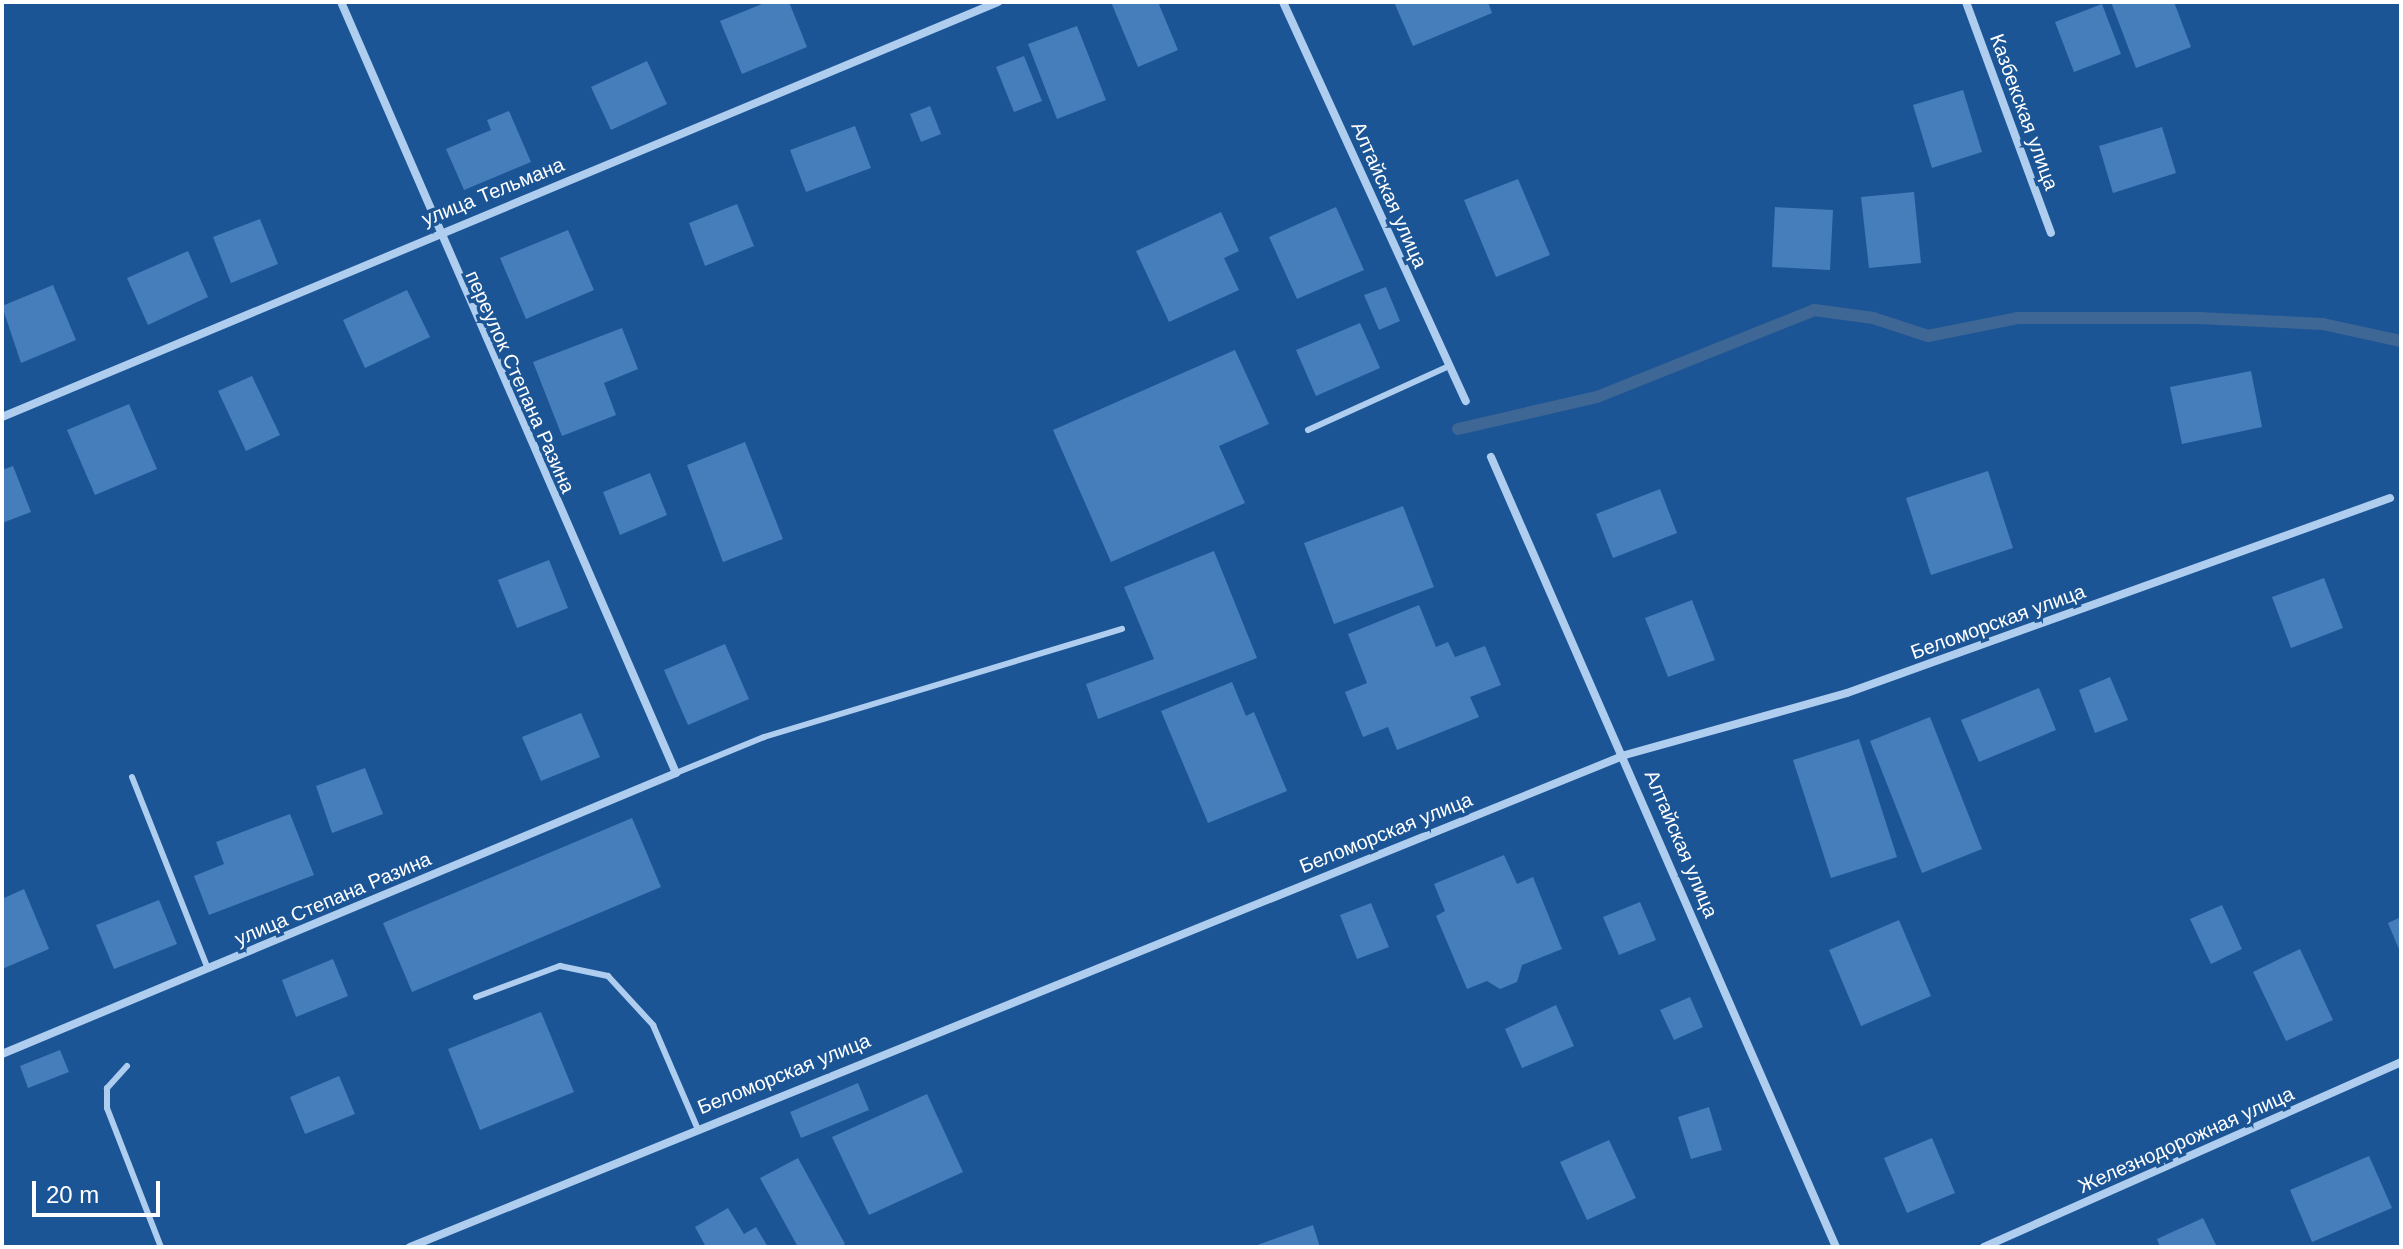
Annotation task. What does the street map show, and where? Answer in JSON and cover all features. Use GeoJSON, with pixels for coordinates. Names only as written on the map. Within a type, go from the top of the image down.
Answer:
{"type":"FeatureCollection","features":[{"type":"Feature","properties":{"kind":"street","name":"переулок Степана Разина"},"geometry":{"type":"LineString","coordinates":[[341,2],[436,233],[676,773]]}},
{"type":"Feature","properties":{"kind":"street","name":"улица Тельмана"},"geometry":{"type":"LineString","coordinates":[[2,417],[436,233],[998,2]]}},
{"type":"Feature","properties":{"kind":"street","name":"Алтайская улица"},"geometry":{"type":"LineString","coordinates":[[1283,2],[1466,401]]}},
{"type":"Feature","properties":{"kind":"street","name":"Казбекская улица"},"geometry":{"type":"LineString","coordinates":[[1966,2],[2051,233]]}},
{"type":"Feature","properties":{"kind":"street","name":"Алтайская улица"},"geometry":{"type":"LineString","coordinates":[[1491,457],[1625,755],[1836,1247]]}},
{"type":"Feature","properties":{"kind":"street","name":"Беломорская улица"},"geometry":{"type":"LineString","coordinates":[[410,1247],[697,1127],[1625,755],[1847,693],[2390,498]]}},
{"type":"Feature","properties":{"kind":"street","name":"улица Степана Разина"},"geometry":{"type":"LineString","coordinates":[[2,1054],[676,773]]}},
{"type":"Feature","properties":{"kind":"street","name":"Железнодорожная улица"},"geometry":{"type":"LineString","coordinates":[[1984,1247],[2401,1062]]}},
{"type":"Feature","properties":{"kind":"lane"},"geometry":{"type":"LineString","coordinates":[[1308,430],[1449,366]]}},
{"type":"Feature","properties":{"kind":"lane"},"geometry":{"type":"LineString","coordinates":[[676,773],[764,737],[1122,629]]}},
{"type":"Feature","properties":{"kind":"lane"},"geometry":{"type":"LineString","coordinates":[[132,777],[208,969]]}},
{"type":"Feature","properties":{"kind":"lane"},"geometry":{"type":"LineString","coordinates":[[476,997],[560,966],[608,976],[653,1025],[697,1127]]}},
{"type":"Feature","properties":{"kind":"lane"},"geometry":{"type":"LineString","coordinates":[[127,1066],[107,1088],[107,1108],[161,1247]]}},
{"type":"Feature","properties":{"kind":"building"},"geometry":{"type":"Polygon","coordinates":[[[767,2],[789,2],[807,47],[742,74],[720,21],[767,2]]]}},
{"type":"Feature","properties":{"kind":"building"},"geometry":{"type":"Polygon","coordinates":[[[1111,2],[1158,2],[1178,50],[1138,67],[1111,2]]]}},
{"type":"Feature","properties":{"kind":"building"},"geometry":{"type":"Polygon","coordinates":[[[1394,2],[1488,2],[1492,13],[1413,46],[1394,2]]]}},
{"type":"Feature","properties":{"kind":"building"},"geometry":{"type":"Polygon","coordinates":[[[2111,2],[2174,2],[2191,47],[2136,68],[2111,2]]]}},
{"type":"Feature","properties":{"kind":"building"},"geometry":{"type":"Polygon","coordinates":[[[2102,4],[2121,54],[2074,72],[2055,22],[2102,4]]]}},
{"type":"Feature","properties":{"kind":"building"},"geometry":{"type":"Polygon","coordinates":[[[1077,26],[1106,100],[1057,119],[1028,44],[1077,26]]]}},
{"type":"Feature","properties":{"kind":"building"},"geometry":{"type":"Polygon","coordinates":[[[1024,56],[1042,101],[1014,112],[996,67],[1024,56]]]}},
{"type":"Feature","properties":{"kind":"building"},"geometry":{"type":"Polygon","coordinates":[[[647,61],[667,104],[611,130],[591,87],[647,61]]]}},
{"type":"Feature","properties":{"kind":"building"},"geometry":{"type":"Polygon","coordinates":[[[1963,90],[1982,152],[1932,168],[1913,105],[1963,90]]]}},
{"type":"Feature","properties":{"kind":"building"},"geometry":{"type":"Polygon","coordinates":[[[930,106],[941,134],[921,142],[910,114],[930,106]]]}},
{"type":"Feature","properties":{"kind":"building"},"geometry":{"type":"Polygon","coordinates":[[[509,111],[531,162],[464,190],[446,149],[491,130],[487,120],[509,111]]]}},
{"type":"Feature","properties":{"kind":"building"},"geometry":{"type":"Polygon","coordinates":[[[855,126],[871,168],[806,192],[790,150],[855,126]]]}},
{"type":"Feature","properties":{"kind":"building"},"geometry":{"type":"Polygon","coordinates":[[[2162,127],[2176,173],[2113,193],[2099,146],[2162,127]]]}},
{"type":"Feature","properties":{"kind":"building"},"geometry":{"type":"Polygon","coordinates":[[[1518,179],[1550,255],[1496,277],[1464,200],[1518,179]]]}},
{"type":"Feature","properties":{"kind":"building"},"geometry":{"type":"Polygon","coordinates":[[[1914,192],[1921,263],[1869,268],[1861,197],[1914,192]]]}},
{"type":"Feature","properties":{"kind":"building"},"geometry":{"type":"Polygon","coordinates":[[[737,204],[754,246],[705,266],[689,223],[737,204]]]}},
{"type":"Feature","properties":{"kind":"building"},"geometry":{"type":"Polygon","coordinates":[[[1336,207],[1364,270],[1297,299],[1269,237],[1336,207]]]}},
{"type":"Feature","properties":{"kind":"building"},"geometry":{"type":"Polygon","coordinates":[[[1775,207],[1833,210],[1830,270],[1772,267],[1775,207]]]}},
{"type":"Feature","properties":{"kind":"building"},"geometry":{"type":"Polygon","coordinates":[[[1221,212],[1239,251],[1224,258],[1239,290],[1169,322],[1136,251],[1221,212]]]}},
{"type":"Feature","properties":{"kind":"building"},"geometry":{"type":"Polygon","coordinates":[[[260,219],[278,264],[231,283],[213,237],[260,219]]]}},
{"type":"Feature","properties":{"kind":"building"},"geometry":{"type":"Polygon","coordinates":[[[568,230],[594,290],[526,319],[500,258],[568,230]]]}},
{"type":"Feature","properties":{"kind":"building"},"geometry":{"type":"Polygon","coordinates":[[[188,251],[208,297],[148,325],[127,278],[188,251]]]}},
{"type":"Feature","properties":{"kind":"building"},"geometry":{"type":"Polygon","coordinates":[[[53,285],[76,340],[21,363],[2,306],[53,285]]]}},
{"type":"Feature","properties":{"kind":"building"},"geometry":{"type":"Polygon","coordinates":[[[1386,287],[1400,321],[1379,330],[1364,295],[1386,287]]]}},
{"type":"Feature","properties":{"kind":"building"},"geometry":{"type":"Polygon","coordinates":[[[407,290],[430,337],[365,368],[343,320],[407,290]]]}},
{"type":"Feature","properties":{"kind":"building"},"geometry":{"type":"Polygon","coordinates":[[[1360,323],[1380,368],[1316,396],[1296,350],[1360,323]]]}},
{"type":"Feature","properties":{"kind":"building"},"geometry":{"type":"Polygon","coordinates":[[[622,328],[638,369],[604,383],[616,415],[562,436],[533,362],[622,328]]]}},
{"type":"Feature","properties":{"kind":"building"},"geometry":{"type":"Polygon","coordinates":[[[1235,350],[1269,424],[1219,446],[1245,503],[1111,562],[1053,430],[1235,350]]]}},
{"type":"Feature","properties":{"kind":"building"},"geometry":{"type":"Polygon","coordinates":[[[2251,371],[2262,427],[2182,444],[2170,387],[2251,371]]]}},
{"type":"Feature","properties":{"kind":"building"},"geometry":{"type":"Polygon","coordinates":[[[252,376],[280,435],[246,451],[218,391],[252,376]]]}},
{"type":"Feature","properties":{"kind":"building"},"geometry":{"type":"Polygon","coordinates":[[[129,404],[157,469],[95,495],[67,430],[129,404]]]}},
{"type":"Feature","properties":{"kind":"building"},"geometry":{"type":"Polygon","coordinates":[[[745,442],[783,539],[723,562],[687,465],[745,442]]]}},
{"type":"Feature","properties":{"kind":"building"},"geometry":{"type":"Polygon","coordinates":[[[13,466],[31,512],[2,523],[2,470],[13,466]]]}},
{"type":"Feature","properties":{"kind":"building"},"geometry":{"type":"Polygon","coordinates":[[[1988,471],[2013,548],[1931,575],[1906,498],[1988,471]]]}},
{"type":"Feature","properties":{"kind":"building"},"geometry":{"type":"Polygon","coordinates":[[[650,473],[667,515],[620,535],[603,492],[650,473]]]}},
{"type":"Feature","properties":{"kind":"building"},"geometry":{"type":"Polygon","coordinates":[[[1660,489],[1677,533],[1613,558],[1596,514],[1660,489]]]}},
{"type":"Feature","properties":{"kind":"building"},"geometry":{"type":"Polygon","coordinates":[[[1403,506],[1434,587],[1334,624],[1304,543],[1403,506]]]}},
{"type":"Feature","properties":{"kind":"building"},"geometry":{"type":"Polygon","coordinates":[[[1214,551],[1257,658],[1098,719],[1086,684],[1154,659],[1124,587],[1214,551]]]}},
{"type":"Feature","properties":{"kind":"building"},"geometry":{"type":"Polygon","coordinates":[[[549,560],[568,608],[517,628],[498,580],[549,560]]]}},
{"type":"Feature","properties":{"kind":"building"},"geometry":{"type":"Polygon","coordinates":[[[2324,578],[2343,628],[2291,648],[2272,597],[2324,578]]]}},
{"type":"Feature","properties":{"kind":"building"},"geometry":{"type":"Polygon","coordinates":[[[1692,600],[1715,660],[1668,677],[1645,618],[1692,600]]]}},
{"type":"Feature","properties":{"kind":"building"},"geometry":{"type":"Polygon","coordinates":[[[1419,605],[1436,647],[1448,642],[1455,657],[1485,646],[1501,685],[1470,697],[1479,717],[1397,750],[1388,727],[1363,737],[1345,692],[1367,683],[1348,634],[1419,605]]]}},
{"type":"Feature","properties":{"kind":"building"},"geometry":{"type":"Polygon","coordinates":[[[725,644],[749,699],[688,725],[664,670],[725,644]]]}},
{"type":"Feature","properties":{"kind":"building"},"geometry":{"type":"Polygon","coordinates":[[[2110,677],[2128,720],[2095,733],[2079,690],[2110,677]]]}},
{"type":"Feature","properties":{"kind":"building"},"geometry":{"type":"Polygon","coordinates":[[[1232,682],[1246,716],[1254,712],[1287,791],[1208,823],[1161,711],[1232,682]]]}},
{"type":"Feature","properties":{"kind":"building"},"geometry":{"type":"Polygon","coordinates":[[[2039,688],[2056,730],[1979,762],[1961,720],[2039,688]]]}},
{"type":"Feature","properties":{"kind":"building"},"geometry":{"type":"Polygon","coordinates":[[[581,713],[600,757],[541,781],[522,737],[581,713]]]}},
{"type":"Feature","properties":{"kind":"building"},"geometry":{"type":"Polygon","coordinates":[[[1930,717],[1982,849],[1922,873],[1870,741],[1930,717]]]}},
{"type":"Feature","properties":{"kind":"building"},"geometry":{"type":"Polygon","coordinates":[[[1859,739],[1897,857],[1831,878],[1793,760],[1859,739]]]}},
{"type":"Feature","properties":{"kind":"building"},"geometry":{"type":"Polygon","coordinates":[[[365,768],[383,814],[332,833],[316,786],[365,768]]]}},
{"type":"Feature","properties":{"kind":"building"},"geometry":{"type":"Polygon","coordinates":[[[290,814],[314,875],[209,915],[194,876],[224,864],[216,842],[290,814]]]}},
{"type":"Feature","properties":{"kind":"building"},"geometry":{"type":"Polygon","coordinates":[[[632,818],[661,887],[412,992],[383,923],[632,818]]]}},
{"type":"Feature","properties":{"kind":"building"},"geometry":{"type":"Polygon","coordinates":[[[1504,855],[1517,884],[1533,877],[1562,949],[1522,965],[1517,982],[1500,989],[1487,981],[1467,989],[1436,916],[1445,911],[1434,884],[1504,855]]]}},
{"type":"Feature","properties":{"kind":"building"},"geometry":{"type":"Polygon","coordinates":[[[24,889],[49,949],[2,969],[2,899],[24,889]]]}},
{"type":"Feature","properties":{"kind":"building"},"geometry":{"type":"Polygon","coordinates":[[[159,900],[177,944],[114,969],[96,925],[159,900]]]}},
{"type":"Feature","properties":{"kind":"building"},"geometry":{"type":"Polygon","coordinates":[[[1640,902],[1656,940],[1619,955],[1603,917],[1640,902]]]}},
{"type":"Feature","properties":{"kind":"building"},"geometry":{"type":"Polygon","coordinates":[[[1371,903],[1389,947],[1357,959],[1340,915],[1371,903]]]}},
{"type":"Feature","properties":{"kind":"building"},"geometry":{"type":"Polygon","coordinates":[[[2222,905],[2242,949],[2211,964],[2190,919],[2222,905]]]}},
{"type":"Feature","properties":{"kind":"building"},"geometry":{"type":"Polygon","coordinates":[[[2401,917],[2401,954],[2388,923],[2401,917]]]}},
{"type":"Feature","properties":{"kind":"building"},"geometry":{"type":"Polygon","coordinates":[[[1899,920],[1931,996],[1861,1026],[1829,950],[1899,920]]]}},
{"type":"Feature","properties":{"kind":"building"},"geometry":{"type":"Polygon","coordinates":[[[2300,949],[2333,1020],[2286,1041],[2253,972],[2300,949]]]}},
{"type":"Feature","properties":{"kind":"building"},"geometry":{"type":"Polygon","coordinates":[[[333,959],[348,996],[296,1017],[282,980],[333,959]]]}},
{"type":"Feature","properties":{"kind":"building"},"geometry":{"type":"Polygon","coordinates":[[[1690,997],[1703,1027],[1674,1040],[1660,1010],[1690,997]]]}},
{"type":"Feature","properties":{"kind":"building"},"geometry":{"type":"Polygon","coordinates":[[[1556,1005],[1574,1046],[1522,1068],[1505,1029],[1556,1005]]]}},
{"type":"Feature","properties":{"kind":"building"},"geometry":{"type":"Polygon","coordinates":[[[541,1012],[574,1092],[480,1130],[448,1049],[541,1012]]]}},
{"type":"Feature","properties":{"kind":"building"},"geometry":{"type":"Polygon","coordinates":[[[60,1050],[69,1072],[28,1088],[20,1066],[60,1050]]]}},
{"type":"Feature","properties":{"kind":"building"},"geometry":{"type":"Polygon","coordinates":[[[339,1076],[355,1114],[305,1134],[290,1097],[339,1076]]]}},
{"type":"Feature","properties":{"kind":"building"},"geometry":{"type":"Polygon","coordinates":[[[858,1083],[869,1110],[801,1138],[790,1112],[858,1083]]]}},
{"type":"Feature","properties":{"kind":"building"},"geometry":{"type":"Polygon","coordinates":[[[927,1094],[963,1172],[869,1215],[832,1137],[927,1094]]]}},
{"type":"Feature","properties":{"kind":"building"},"geometry":{"type":"Polygon","coordinates":[[[1709,1107],[1722,1150],[1691,1159],[1678,1117],[1709,1107]]]}},
{"type":"Feature","properties":{"kind":"building"},"geometry":{"type":"Polygon","coordinates":[[[1932,1138],[1955,1193],[1907,1213],[1884,1158],[1932,1138]]]}},
{"type":"Feature","properties":{"kind":"building"},"geometry":{"type":"Polygon","coordinates":[[[1609,1140],[1636,1198],[1587,1220],[1560,1162],[1609,1140]]]}},
{"type":"Feature","properties":{"kind":"building"},"geometry":{"type":"Polygon","coordinates":[[[2369,1156],[2392,1208],[2312,1242],[2290,1190],[2369,1156]]]}},
{"type":"Feature","properties":{"kind":"building"},"geometry":{"type":"Polygon","coordinates":[[[798,1158],[845,1244],[839,1247],[798,1247],[760,1178],[798,1158]]]}},
{"type":"Feature","properties":{"kind":"building"},"geometry":{"type":"Polygon","coordinates":[[[728,1208],[744,1234],[756,1227],[768,1247],[706,1247],[695,1227],[728,1208]]]}},
{"type":"Feature","properties":{"kind":"building"},"geometry":{"type":"Polygon","coordinates":[[[2203,1218],[2217,1247],[2160,1247],[2157,1239],[2203,1218]]]}},
{"type":"Feature","properties":{"kind":"building"},"geometry":{"type":"Polygon","coordinates":[[[1313,1225],[1320,1247],[1252,1247],[1313,1225]]]}},
{"type":"Feature","properties":{"kind":"waterway"},"geometry":{"type":"LineString","coordinates":[[1458,429],[1597,397],[1814,310],[1873,318],[1928,336],[2017,318],[2198,318],[2323,324],[2401,341]]}}]}
